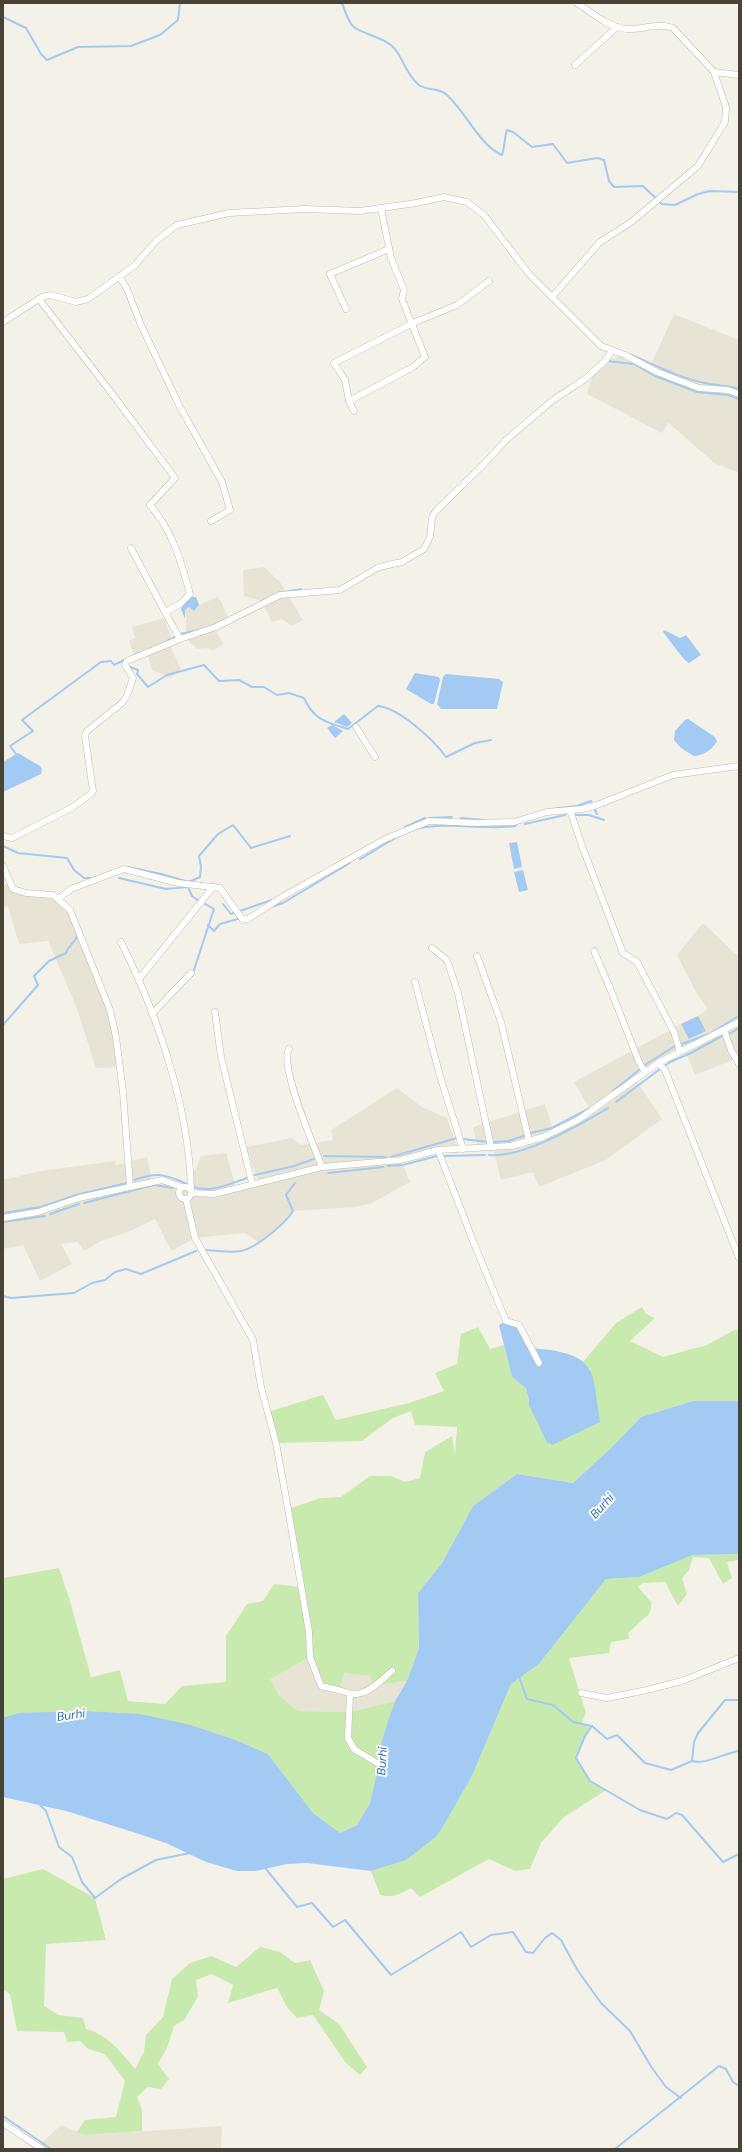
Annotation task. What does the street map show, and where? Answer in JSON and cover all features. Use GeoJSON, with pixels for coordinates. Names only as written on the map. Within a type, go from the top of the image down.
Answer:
{"type":"FeatureCollection","features":[{"type":"Feature","properties":{"kind":"street"},"geometry":{"type":"LineString","coordinates":[[552,297],[600,242],[630,223],[698,166],[725,122],[726,108],[714,72],[673,28],[666,25],[627,29],[617,27],[577,3]]}},
{"type":"Feature","properties":{"kind":"street"},"geometry":{"type":"LineString","coordinates":[[575,65],[617,27]]}},
{"type":"Feature","properties":{"kind":"street"},"geometry":{"type":"LineString","coordinates":[[714,72],[739,75]]}},
{"type":"Feature","properties":{"kind":"street"},"geometry":{"type":"LineString","coordinates":[[3,322],[39,299],[51,295],[76,302],[88,299],[134,266],[157,240],[177,225],[183,223],[229,213],[305,209],[360,211],[416,203],[438,197],[467,202],[484,215],[529,274],[601,346],[699,388],[728,390],[739,394]]}},
{"type":"Feature","properties":{"kind":"street"},"geometry":{"type":"LineString","coordinates":[[349,401],[413,366],[425,357],[402,299],[404,290],[389,249],[380,208]]}},
{"type":"Feature","properties":{"kind":"street"},"geometry":{"type":"LineString","coordinates":[[346,309],[330,274],[389,249]]}},
{"type":"Feature","properties":{"kind":"street"},"geometry":{"type":"LineString","coordinates":[[119,276],[127,289],[141,325],[179,405],[222,482],[230,510],[212,521]]}},
{"type":"Feature","properties":{"kind":"street"},"geometry":{"type":"LineString","coordinates":[[354,411],[349,401],[345,380],[334,363],[404,329],[412,323],[457,305],[489,281]]}},
{"type":"Feature","properties":{"kind":"street"},"geometry":{"type":"LineString","coordinates":[[39,299],[122,406],[174,478],[150,506],[164,522],[181,561],[190,594],[180,604],[165,612]]}},
{"type":"Feature","properties":{"kind":"street"},"geometry":{"type":"LineString","coordinates":[[3,836],[12,838],[73,807],[90,796],[93,791],[84,736],[87,731],[122,703],[127,696],[133,678],[126,667],[126,662],[180,639],[216,627],[280,595],[340,590],[379,568],[402,562],[424,549],[430,537],[432,518],[435,512],[506,440],[553,400],[585,379],[605,361],[612,351]]}},
{"type":"Feature","properties":{"kind":"street"},"geometry":{"type":"LineString","coordinates":[[131,548],[180,639]]}},
{"type":"Feature","properties":{"kind":"street"},"geometry":{"type":"LineString","coordinates":[[356,727],[375,757]]}},
{"type":"Feature","properties":{"kind":"street"},"geometry":{"type":"LineString","coordinates":[[58,899],[71,889],[124,869],[178,883],[203,884],[220,888],[224,891],[238,915],[243,920],[248,920],[282,897],[385,839],[416,825],[439,820],[477,823],[514,822],[547,812],[597,806],[673,775],[739,766]]}},
{"type":"Feature","properties":{"kind":"street"},"geometry":{"type":"LineString","coordinates":[[570,810],[582,846],[623,953],[637,962],[674,1032],[680,1052]]}},
{"type":"Feature","properties":{"kind":"street"},"geometry":{"type":"LineString","coordinates":[[3,866],[13,889],[53,896],[70,910],[110,1010],[116,1037],[123,1092],[130,1187]]}},
{"type":"Feature","properties":{"kind":"street"},"geometry":{"type":"LineString","coordinates":[[139,979],[213,887]]}},
{"type":"Feature","properties":{"kind":"street"},"geometry":{"type":"LineString","coordinates":[[121,942],[139,979],[152,1014],[181,1112],[190,1174],[191,1192],[190,1197],[186,1199]]}},
{"type":"Feature","properties":{"kind":"street"},"geometry":{"type":"LineString","coordinates":[[432,948],[447,960],[458,993],[491,1148]]}},
{"type":"Feature","properties":{"kind":"street"},"geometry":{"type":"LineString","coordinates":[[594,951],[639,1062],[645,1072]]}},
{"type":"Feature","properties":{"kind":"street"},"geometry":{"type":"LineString","coordinates":[[477,956],[501,1022],[529,1141]]}},
{"type":"Feature","properties":{"kind":"street"},"geometry":{"type":"LineString","coordinates":[[152,1014],[191,973]]}},
{"type":"Feature","properties":{"kind":"street"},"geometry":{"type":"LineString","coordinates":[[415,982],[440,1076],[463,1149]]}},
{"type":"Feature","properties":{"kind":"street"},"geometry":{"type":"LineString","coordinates":[[215,1012],[221,1057],[252,1183]]}},
{"type":"Feature","properties":{"kind":"street"},"geometry":{"type":"LineString","coordinates":[[191,1192],[214,1194],[252,1183],[259,1183],[322,1167],[401,1160],[438,1150],[511,1146],[543,1137],[578,1120],[658,1063],[739,1022]]}},
{"type":"Feature","properties":{"kind":"street"},"geometry":{"type":"LineString","coordinates":[[724,1030],[731,1050],[739,1064]]}},
{"type":"Feature","properties":{"kind":"street"},"geometry":{"type":"LineString","coordinates":[[289,1050],[286,1054],[289,1079],[322,1167]]}},
{"type":"Feature","properties":{"kind":"street"},"geometry":{"type":"LineString","coordinates":[[658,1063],[665,1070],[739,1258]]}},
{"type":"Feature","properties":{"kind":"street"},"geometry":{"type":"LineString","coordinates":[[438,1150],[506,1321],[519,1325],[539,1363]]}},
{"type":"Feature","properties":{"kind":"street"},"geometry":{"type":"LineString","coordinates":[[3,1218],[38,1212],[79,1198],[162,1180],[182,1187],[188,1187],[191,1192]]}},
{"type":"Feature","properties":{"kind":"street"},"geometry":{"type":"LineString","coordinates":[[182,1187],[179,1194],[181,1197],[186,1199]]}},
{"type":"Feature","properties":{"kind":"street"},"geometry":{"type":"LineString","coordinates":[[186,1199],[195,1238],[253,1340],[261,1387],[276,1443],[287,1502],[308,1632],[310,1657],[321,1686],[340,1689],[350,1694],[368,1691],[392,1671]]}},
{"type":"Feature","properties":{"kind":"street"},"geometry":{"type":"LineString","coordinates":[[581,1693],[607,1698],[647,1690],[682,1681],[739,1658]]}},
{"type":"Feature","properties":{"kind":"street"},"geometry":{"type":"LineString","coordinates":[[350,1694],[348,1738],[354,1749],[377,1763]]}},
{"type":"Feature","properties":{"kind":"street"},"geometry":{"type":"LineString","coordinates":[[3,2123],[42,2149]]}},
{"type":"Feature","properties":{"kind":"shaded area"},"geometry":{"type":"Polygon","coordinates":[[[674,314],[739,340],[739,473],[714,463],[668,422],[662,433],[587,394],[592,377],[606,361],[625,355],[650,367],[674,314]]]}},
{"type":"Feature","properties":{"kind":"shaded area"},"geometry":{"type":"Polygon","coordinates":[[[264,567],[280,582],[303,620],[292,626],[282,619],[272,622],[262,601],[244,596],[243,570],[264,567]]]}},
{"type":"Feature","properties":{"kind":"shaded area"},"geometry":{"type":"Polygon","coordinates":[[[217,597],[221,601],[228,618],[214,626],[223,644],[213,651],[207,648],[197,649],[187,639],[185,610],[189,607],[196,609],[199,605],[217,597]]]}},
{"type":"Feature","properties":{"kind":"shaded area"},"geometry":{"type":"Polygon","coordinates":[[[164,618],[173,642],[169,644],[181,669],[171,678],[152,670],[147,653],[135,657],[129,641],[135,638],[132,627],[164,618]]]}},
{"type":"Feature","properties":{"kind":"shaded area"},"geometry":{"type":"Polygon","coordinates":[[[10,882],[13,889],[53,895],[70,910],[110,1010],[120,1067],[96,1068],[76,1006],[48,941],[19,944],[8,906],[3,907],[3,886],[10,882]]]}},
{"type":"Feature","properties":{"kind":"shaded area"},"geometry":{"type":"Polygon","coordinates":[[[703,923],[739,957],[739,1064],[735,1059],[695,1075],[685,1050],[636,1080],[662,1119],[606,1160],[539,1187],[533,1172],[501,1180],[493,1148],[478,1148],[473,1127],[545,1104],[554,1132],[591,1111],[574,1082],[681,1024],[690,1039],[706,1031],[698,1016],[708,1009],[697,994],[677,955],[703,923]]]}},
{"type":"Feature","properties":{"kind":"shaded area"},"geometry":{"type":"Polygon","coordinates":[[[397,1088],[422,1107],[447,1118],[458,1149],[401,1160],[410,1182],[372,1203],[356,1207],[293,1211],[285,1222],[258,1242],[245,1233],[195,1238],[171,1251],[155,1219],[128,1232],[101,1241],[84,1251],[78,1242],[61,1244],[72,1264],[40,1281],[23,1245],[3,1249],[3,1180],[40,1171],[115,1161],[116,1165],[147,1157],[152,1181],[190,1188],[190,1174],[196,1169],[201,1156],[226,1153],[236,1188],[259,1183],[246,1147],[292,1138],[301,1145],[333,1140],[331,1130],[397,1088]]]}},
{"type":"Feature","properties":{"kind":"shaded area"},"geometry":{"type":"Polygon","coordinates":[[[310,1657],[344,1672],[370,1676],[373,1686],[407,1681],[395,1701],[349,1712],[298,1711],[279,1695],[269,1679],[310,1657]]]}},
{"type":"Feature","properties":{"kind":"shaded area"},"geometry":{"type":"Polygon","coordinates":[[[61,2125],[86,2135],[222,2126],[221,2149],[42,2149],[38,2146],[61,2125]]]}},
{"type":"Feature","properties":{"kind":"green space"},"geometry":{"type":"Polygon","coordinates":[[[642,1307],[646,1314],[655,1318],[630,1341],[663,1357],[707,1345],[734,1330],[739,1330],[739,1401],[693,1401],[641,1417],[611,1448],[573,1483],[517,1474],[473,1506],[442,1563],[418,1593],[419,1648],[407,1681],[373,1686],[370,1676],[344,1673],[340,1689],[321,1686],[310,1657],[270,1679],[279,1695],[298,1711],[349,1712],[395,1701],[378,1754],[377,1773],[370,1803],[357,1825],[340,1833],[313,1813],[268,1754],[236,1740],[191,1725],[3,1718],[3,1578],[59,1568],[70,1601],[91,1677],[120,1670],[128,1701],[165,1704],[182,1686],[226,1682],[226,1636],[247,1604],[263,1601],[274,1584],[301,1587],[288,1509],[321,1498],[341,1497],[370,1476],[391,1476],[406,1482],[420,1478],[425,1452],[452,1436],[455,1454],[457,1427],[415,1425],[411,1411],[393,1418],[362,1441],[276,1443],[267,1412],[323,1395],[336,1420],[409,1403],[444,1391],[435,1373],[457,1364],[461,1334],[478,1327],[490,1349],[504,1345],[512,1377],[526,1388],[530,1406],[546,1440],[591,1370],[583,1362],[616,1323],[642,1307]]]}},
{"type":"Feature","properties":{"kind":"green space"},"geometry":{"type":"Polygon","coordinates":[[[739,1554],[739,1560],[727,1562],[732,1578],[723,1584],[709,1558],[693,1557],[689,1570],[682,1578],[687,1594],[678,1606],[665,1582],[643,1583],[638,1587],[652,1603],[649,1615],[628,1633],[629,1639],[611,1642],[609,1653],[569,1658],[586,1713],[581,1724],[592,1726],[585,1736],[576,1758],[590,1780],[606,1790],[563,1818],[541,1843],[530,1869],[515,1871],[489,1859],[420,1897],[411,1888],[396,1895],[380,1895],[371,1871],[406,1860],[436,1837],[472,1776],[511,1684],[539,1664],[606,1579],[639,1577],[693,1555],[739,1554]]]}},
{"type":"Feature","properties":{"kind":"green space"},"geometry":{"type":"Polygon","coordinates":[[[43,1869],[95,1898],[106,1940],[46,1944],[44,2006],[59,2015],[83,2018],[86,2029],[93,2031],[107,2039],[135,2069],[144,2052],[146,2035],[163,2017],[172,1979],[190,1963],[212,1956],[236,1967],[260,1947],[280,1952],[295,1963],[310,1960],[324,1991],[319,2010],[339,2024],[367,2067],[360,2075],[345,2062],[313,2015],[297,2018],[287,2007],[277,1988],[228,2003],[233,1985],[212,1974],[196,1980],[198,1997],[184,2020],[174,2026],[167,2048],[158,2064],[169,2079],[161,2089],[148,2087],[137,2097],[142,2110],[142,2131],[86,2135],[76,2133],[85,2120],[116,2117],[125,2081],[105,2054],[88,2049],[80,2041],[67,2042],[64,2032],[17,2031],[10,1994],[3,1990],[3,1879],[43,1869]]]}},
{"type":"Feature","properties":{"kind":"water"},"geometry":{"type":"Polygon","coordinates":[[[189,597],[196,597],[199,605],[194,611],[189,607],[185,610],[185,619],[181,609],[189,597]]]}},
{"type":"Feature","properties":{"kind":"water"},"geometry":{"type":"Polygon","coordinates":[[[664,630],[680,638],[686,635],[701,655],[689,663],[686,661],[663,632],[664,630]]]}},
{"type":"Feature","properties":{"kind":"water"},"geometry":{"type":"Polygon","coordinates":[[[415,673],[439,677],[440,680],[434,704],[431,704],[406,689],[415,673]]]}},
{"type":"Feature","properties":{"kind":"water"},"geometry":{"type":"Polygon","coordinates":[[[446,674],[499,679],[503,682],[497,709],[441,709],[437,704],[443,677],[446,674]]]}},
{"type":"Feature","properties":{"kind":"water"},"geometry":{"type":"Polygon","coordinates":[[[344,714],[352,723],[347,727],[334,722],[344,714]]]}},
{"type":"Feature","properties":{"kind":"water"},"geometry":{"type":"Polygon","coordinates":[[[688,719],[715,737],[717,741],[713,747],[704,753],[694,756],[681,748],[674,740],[675,731],[685,720],[688,719]]]}},
{"type":"Feature","properties":{"kind":"water"},"geometry":{"type":"Polygon","coordinates":[[[332,725],[343,731],[335,738],[327,728],[332,725]]]}},
{"type":"Feature","properties":{"kind":"water"},"geometry":{"type":"Polygon","coordinates":[[[18,753],[40,766],[42,769],[41,774],[3,792],[3,762],[18,753]]]}},
{"type":"Feature","properties":{"kind":"water"},"geometry":{"type":"Polygon","coordinates":[[[517,842],[522,867],[514,869],[509,843],[517,842]]]}},
{"type":"Feature","properties":{"kind":"water"},"geometry":{"type":"Polygon","coordinates":[[[523,870],[528,890],[519,892],[514,872],[523,870]]]}},
{"type":"Feature","properties":{"kind":"water"},"geometry":{"type":"Polygon","coordinates":[[[698,1016],[706,1031],[689,1039],[681,1024],[698,1016]]]}},
{"type":"Feature","properties":{"kind":"water"},"geometry":{"type":"Polygon","coordinates":[[[506,1321],[519,1325],[531,1348],[572,1355],[585,1364],[592,1374],[600,1422],[552,1445],[546,1440],[530,1405],[526,1388],[512,1377],[499,1325],[506,1321]]]}},
{"type":"Feature","properties":{"kind":"water","name":"Burhi"},"geometry":{"type":"Polygon","coordinates":[[[693,1401],[739,1401],[739,1554],[693,1555],[639,1577],[606,1579],[539,1664],[511,1684],[472,1776],[445,1823],[436,1837],[406,1860],[371,1871],[307,1863],[287,1864],[256,1871],[237,1871],[206,1862],[166,1843],[133,1832],[66,1811],[3,1797],[3,1718],[18,1713],[83,1711],[140,1714],[191,1725],[236,1740],[268,1754],[313,1813],[340,1833],[357,1825],[370,1803],[377,1773],[378,1754],[395,1701],[407,1681],[419,1648],[418,1593],[442,1563],[473,1506],[517,1474],[573,1483],[611,1448],[641,1417],[693,1401]]]}},
{"type":"Feature","properties":{"kind":"waterway"},"geometry":{"type":"LineString","coordinates":[[3,17],[26,28],[41,54],[47,60],[78,47],[131,46],[160,35],[178,20],[180,3]]}},
{"type":"Feature","properties":{"kind":"waterway"},"geometry":{"type":"LineString","coordinates":[[342,3],[348,19],[354,27],[362,32],[383,40],[392,46],[399,54],[410,75],[419,85],[425,88],[440,91],[447,95],[486,144],[502,155],[507,130],[513,132],[532,147],[553,144],[567,163],[597,158],[604,160],[609,181],[614,187],[643,186],[662,204],[675,205],[698,194],[710,191],[739,192]]}},
{"type":"Feature","properties":{"kind":"waterway"},"geometry":{"type":"LineString","coordinates":[[629,354],[695,381],[739,389]]}},
{"type":"Feature","properties":{"kind":"waterway"},"geometry":{"type":"LineString","coordinates":[[607,361],[634,364],[655,376],[697,392],[728,395],[739,399]]}},
{"type":"Feature","properties":{"kind":"waterway"},"geometry":{"type":"LineString","coordinates":[[285,592],[301,589]]}},
{"type":"Feature","properties":{"kind":"waterway"},"geometry":{"type":"LineString","coordinates":[[180,634],[199,630]]}},
{"type":"Feature","properties":{"kind":"waterway"},"geometry":{"type":"LineString","coordinates":[[167,641],[175,637]]}},
{"type":"Feature","properties":{"kind":"waterway"},"geometry":{"type":"LineString","coordinates":[[16,754],[10,746],[33,731],[22,720],[101,662],[111,661],[114,665],[139,653]]}},
{"type":"Feature","properties":{"kind":"waterway"},"geometry":{"type":"LineString","coordinates":[[130,667],[138,670],[137,674],[148,687],[167,675],[204,665],[219,681],[239,680],[252,687],[264,687],[277,695],[289,693],[304,698],[317,716],[327,722],[348,729],[378,706],[386,708],[396,712],[424,733],[446,757],[475,743],[491,740]]}},
{"type":"Feature","properties":{"kind":"waterway"},"geometry":{"type":"LineString","coordinates":[[552,809],[577,806],[591,801],[597,814]]}},
{"type":"Feature","properties":{"kind":"waterway"},"geometry":{"type":"LineString","coordinates":[[525,824],[565,815]]}},
{"type":"Feature","properties":{"kind":"waterway"},"geometry":{"type":"LineString","coordinates":[[575,815],[589,815],[604,820]]}},
{"type":"Feature","properties":{"kind":"waterway"},"geometry":{"type":"LineString","coordinates":[[430,818],[452,817]]}},
{"type":"Feature","properties":{"kind":"waterway"},"geometry":{"type":"LineString","coordinates":[[405,827],[425,818]]}},
{"type":"Feature","properties":{"kind":"waterway"},"geometry":{"type":"LineString","coordinates":[[461,818],[483,820]]}},
{"type":"Feature","properties":{"kind":"waterway"},"geometry":{"type":"LineString","coordinates":[[128,867],[189,882],[200,877],[201,866],[199,856],[218,834],[233,825],[251,848],[290,836]]}},
{"type":"Feature","properties":{"kind":"waterway"},"geometry":{"type":"LineString","coordinates":[[360,859],[400,836],[426,827],[516,826]]}},
{"type":"Feature","properties":{"kind":"waterway"},"geometry":{"type":"LineString","coordinates":[[3,846],[18,853],[67,858],[74,870],[84,878],[92,878]]}},
{"type":"Feature","properties":{"kind":"waterway"},"geometry":{"type":"LineString","coordinates":[[271,907],[283,903],[350,863]]}},
{"type":"Feature","properties":{"kind":"waterway"},"geometry":{"type":"LineString","coordinates":[[119,878],[166,889],[188,887],[192,896],[199,901]]}},
{"type":"Feature","properties":{"kind":"waterway"},"geometry":{"type":"LineString","coordinates":[[223,904],[231,914],[272,900]]}},
{"type":"Feature","properties":{"kind":"waterway"},"geometry":{"type":"LineString","coordinates":[[192,976],[214,909],[205,904]]}},
{"type":"Feature","properties":{"kind":"waterway"},"geometry":{"type":"LineString","coordinates":[[208,925],[214,931],[220,924],[241,918]]}},
{"type":"Feature","properties":{"kind":"waterway"},"geometry":{"type":"LineString","coordinates":[[3,1025],[38,985],[34,976],[49,961],[66,953],[77,936]]}},
{"type":"Feature","properties":{"kind":"waterway"},"geometry":{"type":"LineString","coordinates":[[682,1044],[709,1034],[737,1017]]}},
{"type":"Feature","properties":{"kind":"waterway"},"geometry":{"type":"LineString","coordinates":[[729,1034],[739,1028]]}},
{"type":"Feature","properties":{"kind":"waterway"},"geometry":{"type":"LineString","coordinates":[[665,1066],[670,1062],[691,1053],[722,1036]]}},
{"type":"Feature","properties":{"kind":"waterway"},"geometry":{"type":"LineString","coordinates":[[645,1065],[675,1046]]}},
{"type":"Feature","properties":{"kind":"waterway"},"geometry":{"type":"LineString","coordinates":[[613,1091],[640,1069]]}},
{"type":"Feature","properties":{"kind":"waterway"},"geometry":{"type":"LineString","coordinates":[[616,1102],[660,1069]]}},
{"type":"Feature","properties":{"kind":"waterway"},"geometry":{"type":"LineString","coordinates":[[531,1133],[552,1128],[590,1108]]}},
{"type":"Feature","properties":{"kind":"waterway"},"geometry":{"type":"LineString","coordinates":[[489,1155],[503,1155],[534,1146],[567,1131],[608,1108]]}},
{"type":"Feature","properties":{"kind":"waterway"},"geometry":{"type":"LineString","coordinates":[[493,1142],[509,1141],[526,1135]]}},
{"type":"Feature","properties":{"kind":"waterway"},"geometry":{"type":"LineString","coordinates":[[391,1157],[457,1138]]}},
{"type":"Feature","properties":{"kind":"waterway"},"geometry":{"type":"LineString","coordinates":[[463,1139],[488,1142]]}},
{"type":"Feature","properties":{"kind":"waterway"},"geometry":{"type":"LineString","coordinates":[[443,1156],[485,1155]]}},
{"type":"Feature","properties":{"kind":"waterway"},"geometry":{"type":"LineString","coordinates":[[324,1156],[386,1157]]}},
{"type":"Feature","properties":{"kind":"waterway"},"geometry":{"type":"LineString","coordinates":[[388,1166],[403,1165],[437,1156]]}},
{"type":"Feature","properties":{"kind":"waterway"},"geometry":{"type":"LineString","coordinates":[[255,1175],[294,1166],[314,1159]]}},
{"type":"Feature","properties":{"kind":"waterway"},"geometry":{"type":"LineString","coordinates":[[328,1173],[383,1167]]}},
{"type":"Feature","properties":{"kind":"waterway"},"geometry":{"type":"LineString","coordinates":[[134,1180],[149,1176],[161,1175],[187,1184]]}},
{"type":"Feature","properties":{"kind":"waterway"},"geometry":{"type":"LineString","coordinates":[[194,1187],[201,1189],[214,1188],[247,1178]]}},
{"type":"Feature","properties":{"kind":"waterway"},"geometry":{"type":"LineString","coordinates":[[3,1213],[41,1207],[76,1195],[127,1183]]}},
{"type":"Feature","properties":{"kind":"waterway"},"geometry":{"type":"LineString","coordinates":[[206,1250],[237,1252],[247,1249],[270,1235],[293,1211],[286,1195],[295,1183]]}},
{"type":"Feature","properties":{"kind":"waterway"},"geometry":{"type":"LineString","coordinates":[[84,1203],[154,1185],[173,1188]]}},
{"type":"Feature","properties":{"kind":"waterway"},"geometry":{"type":"LineString","coordinates":[[50,1214],[79,1204]]}},
{"type":"Feature","properties":{"kind":"waterway"},"geometry":{"type":"LineString","coordinates":[[3,1222],[45,1216]]}},
{"type":"Feature","properties":{"kind":"waterway"},"geometry":{"type":"LineString","coordinates":[[3,1296],[11,1298],[74,1293],[92,1283],[105,1280],[115,1272],[126,1269],[141,1274],[196,1251]]}},
{"type":"Feature","properties":{"kind":"waterway"},"geometry":{"type":"LineString","coordinates":[[530,1400],[530,1405],[548,1442]]}},
{"type":"Feature","properties":{"kind":"waterway"},"geometry":{"type":"LineString","coordinates":[[519,1677],[527,1699],[553,1705],[573,1722],[592,1726],[607,1739],[617,1735],[645,1763],[671,1770],[692,1761],[694,1742],[698,1733],[725,1700],[739,1700]]}},
{"type":"Feature","properties":{"kind":"waterway"},"geometry":{"type":"LineString","coordinates":[[592,1726],[585,1736],[576,1758],[590,1781],[640,1810],[667,1819],[676,1813],[682,1815],[723,1862],[739,1854]]}},
{"type":"Feature","properties":{"kind":"waterway"},"geometry":{"type":"LineString","coordinates":[[692,1761],[697,1762],[709,1760],[739,1751]]}},
{"type":"Feature","properties":{"kind":"waterway"},"geometry":{"type":"LineString","coordinates":[[40,1805],[46,1811],[59,1847],[72,1857],[82,1882],[95,1898],[121,1879],[156,1860],[190,1853]]}},
{"type":"Feature","properties":{"kind":"waterway"},"geometry":{"type":"LineString","coordinates":[[266,1869],[297,1907],[312,1903],[333,1927],[345,1920],[391,1975],[461,1932],[471,1947],[491,1935],[513,1932],[526,1952],[533,1953],[545,1938],[552,1933],[561,1940],[578,1971],[601,2003],[630,2031],[652,2068],[666,2087],[681,2098]]}},
{"type":"Feature","properties":{"kind":"waterway"},"geometry":{"type":"LineString","coordinates":[[615,2149],[719,2066],[726,2069],[733,2082],[739,2086]]}},
{"type":"Feature","properties":{"kind":"waterway"},"geometry":{"type":"LineString","coordinates":[[3,2116],[51,2149]]}}]}
